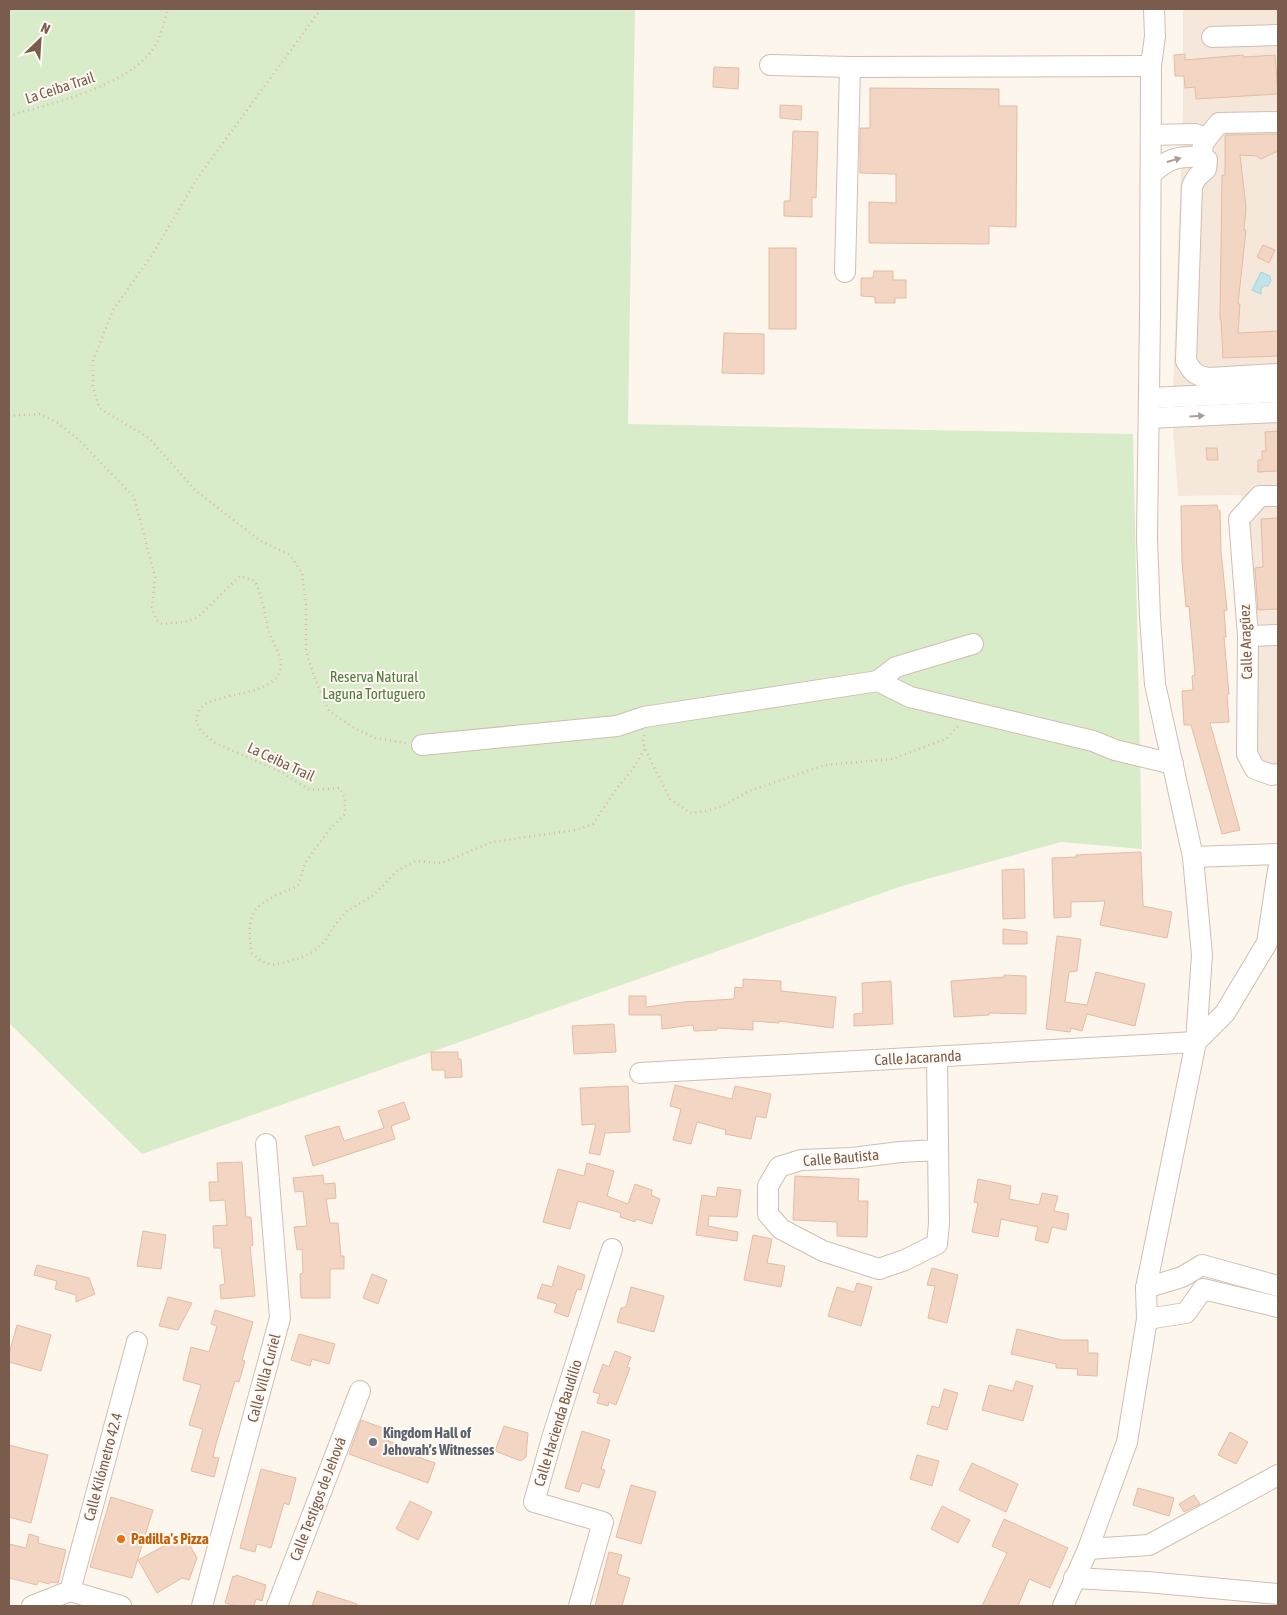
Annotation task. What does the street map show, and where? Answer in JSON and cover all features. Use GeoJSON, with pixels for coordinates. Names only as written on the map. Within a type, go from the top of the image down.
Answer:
{"type":"FeatureCollection","features":[{"type":"Feature","properties":{"kind":"street"},"geometry":{"type":"LineString","coordinates":[[1063,1606],[1088,1549],[1126,1442],[1147,1319],[1146,1288],[1196,1042],[1202,955],[1192,857],[1155,684],[1150,618],[1147,538],[1151,66],[1155,36],[1154,9]]}},
{"type":"Feature","properties":{"kind":"street"},"geometry":{"type":"LineString","coordinates":[[1212,38],[1278,35]]}},
{"type":"Feature","properties":{"kind":"street"},"geometry":{"type":"LineString","coordinates":[[770,65],[850,67],[1151,66]]}},
{"type":"Feature","properties":{"kind":"street"},"geometry":{"type":"LineString","coordinates":[[845,272],[850,67]]}},
{"type":"Feature","properties":{"kind":"street"},"geometry":{"type":"LineString","coordinates":[[1151,175],[1161,164],[1204,147],[1219,123],[1278,122]]}},
{"type":"Feature","properties":{"kind":"street"},"geometry":{"type":"LineString","coordinates":[[1151,135],[1195,134],[1204,147],[1207,160],[1206,169],[1197,177],[1192,186],[1186,361],[1192,372],[1200,377],[1278,374]]}},
{"type":"Feature","properties":{"kind":"street"},"geometry":{"type":"LineString","coordinates":[[1149,408],[1278,392]]}},
{"type":"Feature","properties":{"kind":"street"},"geometry":{"type":"LineString","coordinates":[[1149,408],[1278,412]]}},
{"type":"Feature","properties":{"kind":"street","name":"Calle Aragüez"},"geometry":{"type":"LineString","coordinates":[[1269,496],[1239,519],[1248,636],[1247,754],[1255,770],[1272,775],[1278,774]]}},
{"type":"Feature","properties":{"kind":"street"},"geometry":{"type":"LineString","coordinates":[[1248,636],[1278,635]]}},
{"type":"Feature","properties":{"kind":"street"},"geometry":{"type":"LineString","coordinates":[[422,745],[617,726],[644,717],[878,681],[896,667],[973,644]]}},
{"type":"Feature","properties":{"kind":"street"},"geometry":{"type":"LineString","coordinates":[[878,681],[910,697],[1093,741],[1115,750],[1173,764]]}},
{"type":"Feature","properties":{"kind":"street"},"geometry":{"type":"LineString","coordinates":[[1192,857],[1278,854]]}},
{"type":"Feature","properties":{"kind":"street"},"geometry":{"type":"LineString","coordinates":[[1196,1042],[1225,1012],[1267,943],[1278,870]]}},
{"type":"Feature","properties":{"kind":"street","name":"Calle Jacaranda"},"geometry":{"type":"LineString","coordinates":[[640,1073],[1196,1042]]}},
{"type":"Feature","properties":{"kind":"street","name":"Calle Bautista"},"geometry":{"type":"LineString","coordinates":[[937,1056],[939,1224],[937,1244],[905,1260],[879,1269],[822,1251],[781,1229],[768,1214],[768,1186],[779,1167],[801,1160],[852,1158],[900,1152],[938,1150]]}},
{"type":"Feature","properties":{"kind":"street","name":"Calle Villa Curiel"},"geometry":{"type":"LineString","coordinates":[[202,1606],[280,1318],[266,1144]]}},
{"type":"Feature","properties":{"kind":"street","name":"Calle Hacienda Baudilio"},"geometry":{"type":"LineString","coordinates":[[579,1606],[602,1522],[534,1502],[612,1249]]}},
{"type":"Feature","properties":{"kind":"street"},"geometry":{"type":"LineString","coordinates":[[1146,1288],[1182,1277],[1202,1265],[1278,1286]]}},
{"type":"Feature","properties":{"kind":"street"},"geometry":{"type":"LineString","coordinates":[[1147,1319],[1186,1313],[1203,1289],[1278,1307]]}},
{"type":"Feature","properties":{"kind":"street","name":"Calle Kilómetro 42.4"},"geometry":{"type":"LineString","coordinates":[[70,1592],[137,1342]]}},
{"type":"Feature","properties":{"kind":"street","name":"Calle Testigos de Jehová"},"geometry":{"type":"LineString","coordinates":[[276,1606],[360,1391]]}},
{"type":"Feature","properties":{"kind":"street"},"geometry":{"type":"LineString","coordinates":[[1088,1549],[1149,1545],[1278,1475]]}},
{"type":"Feature","properties":{"kind":"street"},"geometry":{"type":"LineString","coordinates":[[1074,1578],[1147,1582],[1278,1594]]}},
{"type":"Feature","properties":{"kind":"street"},"geometry":{"type":"LineString","coordinates":[[32,1606],[70,1592],[121,1606]]}},
{"type":"Feature","properties":{"kind":"path","name":"La Ceiba Trail"},"geometry":{"type":"LineString","coordinates":[[9,116],[96,90],[137,66],[154,48],[168,9]]}},
{"type":"Feature","properties":{"kind":"path"},"geometry":{"type":"LineString","coordinates":[[321,9],[198,177],[152,255],[114,310],[94,361],[93,386],[99,408],[148,438],[195,490],[259,540],[290,555],[302,574],[306,605],[306,651],[315,679],[329,711],[356,729],[374,738],[422,745]]}},
{"type":"Feature","properties":{"kind":"path","name":"La Ceiba Trail"},"geometry":{"type":"LineString","coordinates":[[9,416],[40,414],[58,424],[79,440],[134,498],[155,577],[152,607],[156,620],[162,624],[184,622],[198,617],[240,576],[255,581],[259,589],[270,638],[281,660],[279,674],[272,681],[262,686],[206,703],[200,708],[196,722],[215,744],[281,772],[310,790],[340,788],[345,799],[345,814],[329,830],[305,863],[298,886],[267,900],[254,911],[249,924],[249,941],[252,953],[261,960],[273,965],[298,959],[313,952],[326,940],[334,926],[347,911],[374,895],[397,871],[415,861],[442,864],[492,842],[576,830],[593,824],[646,748]]}},
{"type":"Feature","properties":{"kind":"path"},"geometry":{"type":"LineString","coordinates":[[644,717],[644,743],[670,799],[690,812],[706,811],[723,806],[749,792],[825,765],[892,759],[946,739],[958,725],[966,710]]}},
{"type":"Feature","properties":{"kind":"shaded area"},"geometry":{"type":"Polygon","coordinates":[[[1183,9],[1278,9],[1278,774],[1255,769],[1244,587],[1241,495],[1178,496],[1172,417],[1183,114],[1183,9]]]}},
{"type":"Feature","properties":{"kind":"green space","name":"Reserva Natural Laguna Tortuguero"},"geometry":{"type":"Polygon","coordinates":[[[9,9],[635,9],[628,424],[1133,434],[1142,849],[1061,842],[902,886],[142,1154],[9,1023],[9,9]]]}},
{"type":"Feature","properties":{"kind":"water"},"geometry":{"type":"Polygon","coordinates":[[[1261,272],[1270,276],[1271,281],[1268,286],[1264,286],[1261,289],[1261,294],[1252,290],[1261,272]]]}},
{"type":"Feature","properties":{"kind":"building"},"geometry":{"type":"Polygon","coordinates":[[[1185,54],[1185,60],[1243,55],[1244,57],[1275,55],[1278,94],[1196,99],[1195,87],[1185,88],[1184,76],[1175,76],[1174,55],[1185,54]]]}},
{"type":"Feature","properties":{"kind":"building"},"geometry":{"type":"Polygon","coordinates":[[[714,67],[739,68],[738,89],[713,87],[714,67]]]}},
{"type":"Feature","properties":{"kind":"building"},"geometry":{"type":"Polygon","coordinates":[[[870,88],[999,89],[999,106],[1017,106],[1016,227],[989,226],[989,244],[869,243],[869,202],[896,203],[896,174],[860,173],[860,128],[870,128],[870,88]]]}},
{"type":"Feature","properties":{"kind":"building"},"geometry":{"type":"Polygon","coordinates":[[[780,105],[802,106],[801,120],[780,118],[780,105]]]}},
{"type":"Feature","properties":{"kind":"building"},"geometry":{"type":"Polygon","coordinates":[[[793,131],[818,132],[816,198],[812,197],[812,217],[784,216],[784,201],[790,201],[793,131]]]}},
{"type":"Feature","properties":{"kind":"building"},"geometry":{"type":"Polygon","coordinates":[[[1278,134],[1278,151],[1261,159],[1257,156],[1240,155],[1246,207],[1244,230],[1246,230],[1238,304],[1240,304],[1238,333],[1278,331],[1278,356],[1223,358],[1220,319],[1222,175],[1225,175],[1225,135],[1278,134]]]}},
{"type":"Feature","properties":{"kind":"building"},"geometry":{"type":"Polygon","coordinates":[[[1263,245],[1275,250],[1269,263],[1257,257],[1263,245]]]}},
{"type":"Feature","properties":{"kind":"building"},"geometry":{"type":"Polygon","coordinates":[[[769,248],[796,248],[796,329],[769,329],[769,248]]]}},
{"type":"Feature","properties":{"kind":"building"},"geometry":{"type":"Polygon","coordinates":[[[874,271],[893,271],[893,280],[906,280],[906,298],[895,298],[895,303],[875,303],[875,297],[861,296],[861,278],[873,278],[874,271]]]}},
{"type":"Feature","properties":{"kind":"building"},"geometry":{"type":"Polygon","coordinates":[[[724,333],[764,334],[764,374],[722,373],[724,333]]]}},
{"type":"Feature","properties":{"kind":"building"},"geometry":{"type":"Polygon","coordinates":[[[1278,431],[1278,471],[1258,472],[1258,460],[1262,460],[1262,451],[1266,451],[1265,432],[1278,431]]]}},
{"type":"Feature","properties":{"kind":"building"},"geometry":{"type":"Polygon","coordinates":[[[1206,448],[1217,448],[1218,460],[1207,460],[1206,448]]]}},
{"type":"Feature","properties":{"kind":"building"},"geometry":{"type":"Polygon","coordinates":[[[1217,505],[1220,511],[1221,551],[1227,610],[1224,611],[1226,637],[1224,637],[1229,694],[1227,695],[1229,722],[1210,723],[1240,830],[1222,834],[1191,725],[1184,725],[1182,691],[1193,690],[1192,676],[1195,675],[1189,606],[1186,607],[1182,562],[1181,506],[1217,505]]]}},
{"type":"Feature","properties":{"kind":"building"},"geometry":{"type":"Polygon","coordinates":[[[1278,518],[1278,609],[1258,610],[1255,568],[1263,567],[1261,519],[1278,518]]]}},
{"type":"Feature","properties":{"kind":"building"},"geometry":{"type":"Polygon","coordinates":[[[1141,852],[1143,906],[1172,912],[1167,938],[1100,925],[1105,901],[1071,902],[1071,917],[1054,918],[1052,858],[1141,852]]]}},
{"type":"Feature","properties":{"kind":"building"},"geometry":{"type":"Polygon","coordinates":[[[1024,869],[1025,918],[1003,919],[1002,870],[1024,869]]]}},
{"type":"Feature","properties":{"kind":"building"},"geometry":{"type":"Polygon","coordinates":[[[1003,929],[1027,932],[1027,944],[1003,944],[1003,929]]]}},
{"type":"Feature","properties":{"kind":"building"},"geometry":{"type":"Polygon","coordinates":[[[1057,936],[1081,939],[1077,971],[1069,972],[1065,1002],[1087,1005],[1096,972],[1145,984],[1135,1026],[1087,1014],[1082,1031],[1071,1028],[1070,1032],[1046,1029],[1057,936]]]}},
{"type":"Feature","properties":{"kind":"building"},"geometry":{"type":"Polygon","coordinates":[[[1004,975],[1026,976],[1026,1014],[989,1013],[989,1015],[954,1017],[951,981],[1004,977],[1004,975]]]}},
{"type":"Feature","properties":{"kind":"building"},"geometry":{"type":"Polygon","coordinates":[[[743,979],[781,981],[781,991],[836,997],[833,1028],[779,1021],[779,1023],[753,1021],[753,1030],[717,1028],[717,1030],[694,1031],[693,1025],[662,1029],[661,1015],[629,1015],[629,996],[646,996],[646,1007],[684,1002],[734,999],[735,987],[743,988],[743,979]]]}},
{"type":"Feature","properties":{"kind":"building"},"geometry":{"type":"Polygon","coordinates":[[[891,981],[893,1024],[854,1026],[854,1014],[863,1013],[862,983],[891,981]]]}},
{"type":"Feature","properties":{"kind":"building"},"geometry":{"type":"Polygon","coordinates":[[[614,1024],[616,1052],[574,1054],[572,1026],[614,1024]]]}},
{"type":"Feature","properties":{"kind":"building"},"geometry":{"type":"Polygon","coordinates":[[[431,1052],[458,1052],[458,1059],[461,1059],[462,1077],[445,1078],[445,1070],[432,1070],[431,1052]]]}},
{"type":"Feature","properties":{"kind":"building"},"geometry":{"type":"Polygon","coordinates":[[[675,1085],[732,1099],[735,1086],[771,1094],[766,1118],[756,1116],[751,1139],[725,1134],[726,1130],[697,1122],[691,1144],[673,1140],[681,1109],[670,1106],[675,1085]]]}},
{"type":"Feature","properties":{"kind":"building"},"geometry":{"type":"Polygon","coordinates":[[[628,1086],[630,1132],[605,1133],[600,1155],[589,1153],[596,1124],[582,1125],[580,1088],[628,1086]]]}},
{"type":"Feature","properties":{"kind":"building"},"geometry":{"type":"Polygon","coordinates":[[[404,1102],[410,1119],[391,1126],[395,1139],[313,1166],[305,1136],[339,1126],[344,1141],[384,1128],[378,1111],[404,1102]]]}},
{"type":"Feature","properties":{"kind":"building"},"geometry":{"type":"Polygon","coordinates":[[[242,1162],[246,1217],[251,1217],[253,1245],[250,1246],[255,1296],[221,1299],[220,1285],[225,1284],[221,1248],[214,1248],[213,1226],[227,1225],[225,1200],[210,1201],[209,1182],[218,1182],[217,1163],[242,1162]]]}},
{"type":"Feature","properties":{"kind":"building"},"geometry":{"type":"Polygon","coordinates":[[[587,1163],[614,1171],[607,1196],[628,1204],[635,1184],[652,1190],[651,1195],[660,1199],[652,1224],[636,1219],[635,1222],[620,1217],[621,1213],[578,1201],[570,1229],[543,1222],[558,1169],[584,1176],[587,1163]]]}},
{"type":"Feature","properties":{"kind":"building"},"geometry":{"type":"Polygon","coordinates":[[[323,1175],[324,1184],[335,1183],[336,1198],[326,1199],[330,1223],[338,1223],[341,1256],[344,1256],[344,1269],[330,1269],[330,1298],[301,1298],[302,1249],[297,1250],[294,1227],[307,1226],[303,1191],[295,1192],[293,1178],[323,1175]]]}},
{"type":"Feature","properties":{"kind":"building"},"geometry":{"type":"Polygon","coordinates":[[[795,1176],[859,1179],[858,1201],[868,1201],[867,1237],[837,1236],[837,1222],[793,1220],[795,1176]]]}},
{"type":"Feature","properties":{"kind":"building"},"geometry":{"type":"Polygon","coordinates":[[[978,1179],[1011,1186],[1009,1199],[1039,1205],[1042,1193],[1058,1196],[1054,1211],[1069,1214],[1066,1230],[1052,1227],[1048,1243],[1035,1240],[1038,1227],[1001,1219],[998,1237],[972,1232],[978,1203],[974,1202],[978,1179]]]}},
{"type":"Feature","properties":{"kind":"building"},"geometry":{"type":"Polygon","coordinates":[[[718,1187],[741,1190],[737,1217],[709,1216],[708,1226],[738,1232],[737,1241],[696,1235],[702,1195],[716,1197],[718,1187]]]}},
{"type":"Feature","properties":{"kind":"building"},"geometry":{"type":"Polygon","coordinates":[[[143,1231],[166,1235],[161,1269],[137,1266],[143,1231]]]}},
{"type":"Feature","properties":{"kind":"building"},"geometry":{"type":"Polygon","coordinates":[[[753,1235],[772,1239],[767,1263],[785,1266],[781,1287],[744,1280],[753,1235]]]}},
{"type":"Feature","properties":{"kind":"building"},"geometry":{"type":"Polygon","coordinates":[[[37,1265],[89,1278],[95,1294],[76,1302],[76,1295],[55,1289],[57,1281],[34,1275],[37,1265]]]}},
{"type":"Feature","properties":{"kind":"building"},"geometry":{"type":"Polygon","coordinates":[[[558,1266],[585,1275],[581,1290],[577,1289],[568,1317],[554,1312],[557,1304],[537,1298],[542,1284],[552,1287],[558,1266]]]}},
{"type":"Feature","properties":{"kind":"building"},"geometry":{"type":"Polygon","coordinates":[[[932,1268],[958,1275],[947,1323],[928,1318],[935,1286],[927,1285],[932,1268]]]}},
{"type":"Feature","properties":{"kind":"building"},"geometry":{"type":"Polygon","coordinates":[[[372,1274],[387,1280],[378,1304],[363,1298],[372,1274]]]}},
{"type":"Feature","properties":{"kind":"building"},"geometry":{"type":"Polygon","coordinates":[[[857,1283],[872,1287],[861,1326],[828,1316],[837,1287],[854,1292],[857,1283]]]}},
{"type":"Feature","properties":{"kind":"building"},"geometry":{"type":"Polygon","coordinates":[[[631,1287],[664,1296],[654,1332],[617,1322],[621,1308],[626,1307],[631,1287]]]}},
{"type":"Feature","properties":{"kind":"building"},"geometry":{"type":"Polygon","coordinates":[[[168,1297],[192,1303],[178,1330],[159,1326],[168,1297]]]}},
{"type":"Feature","properties":{"kind":"building"},"geometry":{"type":"Polygon","coordinates":[[[215,1310],[253,1322],[242,1360],[245,1361],[239,1382],[235,1381],[216,1444],[213,1457],[219,1458],[214,1477],[191,1471],[203,1429],[189,1425],[201,1385],[183,1380],[191,1347],[209,1352],[217,1326],[211,1324],[215,1310]]]}},
{"type":"Feature","properties":{"kind":"building"},"geometry":{"type":"Polygon","coordinates":[[[17,1325],[51,1335],[41,1371],[9,1362],[9,1354],[17,1325]]]}},
{"type":"Feature","properties":{"kind":"building"},"geometry":{"type":"Polygon","coordinates":[[[1017,1329],[1062,1340],[1088,1340],[1088,1353],[1098,1353],[1097,1376],[1077,1375],[1078,1369],[1056,1368],[1056,1364],[1011,1354],[1017,1329]]]}},
{"type":"Feature","properties":{"kind":"building"},"geometry":{"type":"Polygon","coordinates":[[[299,1334],[335,1344],[329,1364],[312,1359],[310,1366],[291,1360],[299,1334]]]}},
{"type":"Feature","properties":{"kind":"building"},"geometry":{"type":"Polygon","coordinates":[[[615,1351],[631,1357],[627,1367],[630,1368],[616,1405],[609,1402],[608,1406],[597,1403],[600,1394],[593,1392],[603,1364],[609,1367],[615,1351]]]}},
{"type":"Feature","properties":{"kind":"building"},"geometry":{"type":"Polygon","coordinates":[[[1016,1381],[1033,1386],[1023,1421],[982,1410],[989,1385],[1013,1391],[1016,1381]]]}},
{"type":"Feature","properties":{"kind":"building"},"geometry":{"type":"Polygon","coordinates":[[[944,1389],[958,1393],[947,1430],[927,1424],[932,1406],[939,1408],[944,1389]]]}},
{"type":"Feature","properties":{"kind":"building"},"geometry":{"type":"Polygon","coordinates":[[[361,1420],[391,1431],[388,1441],[402,1446],[401,1451],[435,1463],[428,1483],[349,1454],[361,1420]]]}},
{"type":"Feature","properties":{"kind":"building"},"geometry":{"type":"Polygon","coordinates":[[[504,1426],[528,1433],[526,1457],[521,1461],[495,1451],[504,1426]]]}},
{"type":"Feature","properties":{"kind":"building"},"geometry":{"type":"Polygon","coordinates":[[[582,1431],[610,1440],[601,1469],[605,1470],[599,1488],[582,1483],[579,1492],[565,1488],[582,1431]]]}},
{"type":"Feature","properties":{"kind":"building"},"geometry":{"type":"Polygon","coordinates":[[[1230,1432],[1248,1442],[1236,1464],[1218,1455],[1230,1432]]]}},
{"type":"Feature","properties":{"kind":"building"},"geometry":{"type":"Polygon","coordinates":[[[9,1445],[48,1455],[31,1523],[9,1517],[9,1445]]]}},
{"type":"Feature","properties":{"kind":"building"},"geometry":{"type":"Polygon","coordinates":[[[917,1455],[939,1461],[932,1486],[910,1479],[917,1455]]]}},
{"type":"Feature","properties":{"kind":"building"},"geometry":{"type":"Polygon","coordinates":[[[972,1463],[1018,1484],[1006,1512],[959,1490],[972,1463]]]}},
{"type":"Feature","properties":{"kind":"building"},"geometry":{"type":"Polygon","coordinates":[[[261,1469],[296,1478],[289,1505],[284,1503],[271,1548],[257,1544],[255,1552],[240,1548],[261,1469]]]}},
{"type":"Feature","properties":{"kind":"building"},"geometry":{"type":"Polygon","coordinates":[[[631,1485],[656,1492],[641,1544],[616,1537],[631,1485]]]}},
{"type":"Feature","properties":{"kind":"building"},"geometry":{"type":"Polygon","coordinates":[[[1138,1488],[1174,1498],[1169,1516],[1133,1505],[1138,1488]]]}},
{"type":"Feature","properties":{"kind":"building"},"geometry":{"type":"Polygon","coordinates":[[[1194,1495],[1200,1504],[1184,1512],[1179,1504],[1194,1495]]]}},
{"type":"Feature","properties":{"kind":"building","name":"Padilla's Pizza"},"geometry":{"type":"Polygon","coordinates":[[[111,1497],[153,1510],[132,1578],[90,1567],[111,1497]]]}},
{"type":"Feature","properties":{"kind":"building"},"geometry":{"type":"Polygon","coordinates":[[[410,1501],[432,1512],[418,1540],[396,1529],[410,1501]]]}},
{"type":"Feature","properties":{"kind":"building"},"geometry":{"type":"Polygon","coordinates":[[[942,1506],[970,1520],[958,1543],[931,1529],[942,1506]]]}},
{"type":"Feature","properties":{"kind":"building"},"geometry":{"type":"Polygon","coordinates":[[[1004,1519],[1068,1548],[1050,1588],[1029,1579],[1018,1606],[982,1606],[1007,1553],[992,1546],[1004,1519]]]}},
{"type":"Feature","properties":{"kind":"building"},"geometry":{"type":"Polygon","coordinates":[[[29,1534],[39,1537],[38,1543],[66,1550],[58,1583],[50,1582],[49,1584],[38,1581],[37,1585],[9,1578],[9,1544],[26,1548],[29,1534]]]}},
{"type":"Feature","properties":{"kind":"building"},"geometry":{"type":"Polygon","coordinates":[[[184,1535],[197,1558],[189,1580],[182,1578],[157,1593],[138,1560],[184,1535]]]}},
{"type":"Feature","properties":{"kind":"building"},"geometry":{"type":"Polygon","coordinates":[[[609,1552],[622,1555],[617,1574],[630,1578],[622,1606],[595,1606],[609,1552]]]}},
{"type":"Feature","properties":{"kind":"building"},"geometry":{"type":"Polygon","coordinates":[[[236,1575],[266,1585],[262,1601],[256,1599],[254,1606],[236,1606],[225,1603],[233,1576],[235,1577],[236,1575]]]}},
{"type":"Feature","properties":{"kind":"building"},"geometry":{"type":"Polygon","coordinates":[[[317,1591],[357,1604],[357,1606],[312,1606],[317,1591]]]}},
{"type":"Feature","properties":{"kind":"place","name":"Kingdom Hall of Jehovah’s Witnesses"},"geometry":{"type":"Point","coordinates":[373,1442]}},
{"type":"Feature","properties":{"kind":"place","name":"Padilla's Pizza"},"geometry":{"type":"Point","coordinates":[121,1539]}}]}
